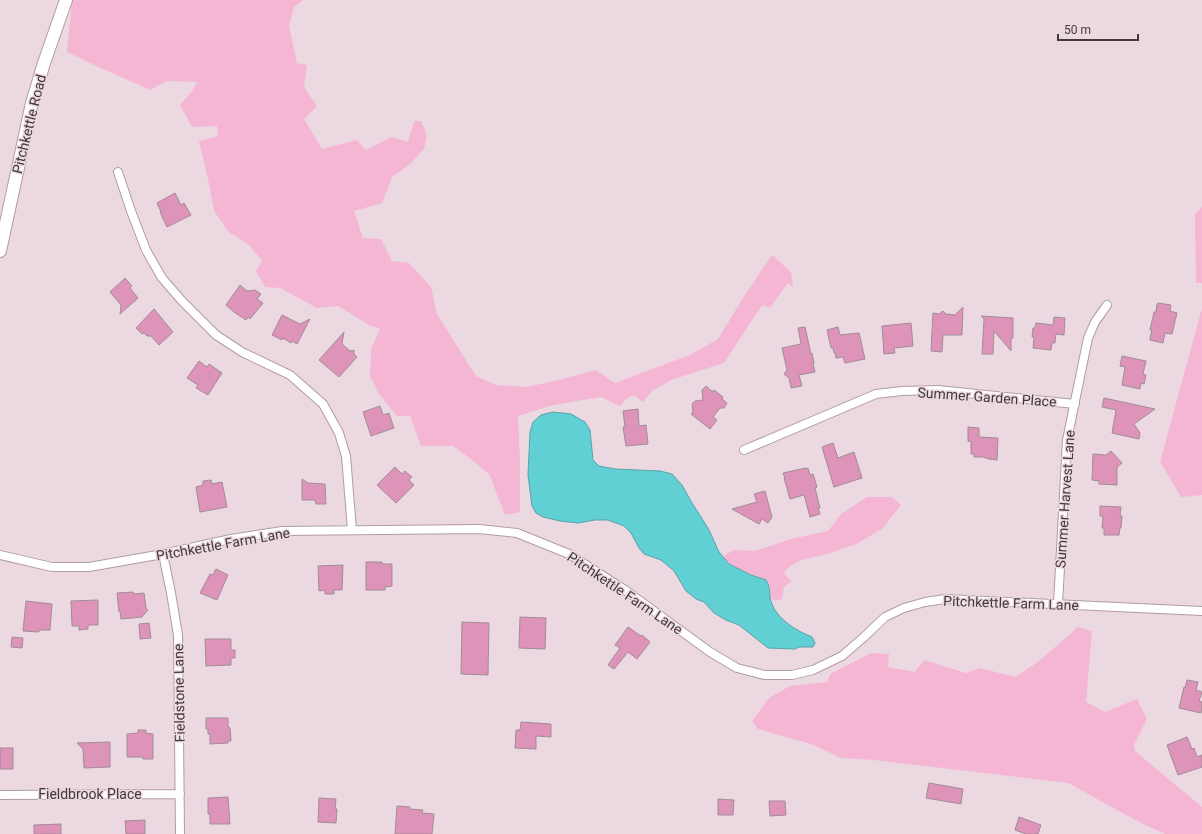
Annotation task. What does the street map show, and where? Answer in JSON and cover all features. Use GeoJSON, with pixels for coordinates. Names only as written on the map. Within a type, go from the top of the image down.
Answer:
{"type":"FeatureCollection","features":[{"type":"Feature","properties":{"kind":"main road","name":"Pitchkettle Road"},"geometry":{"type":"LineString","coordinates":[[0,250],[32,103],[66,0]]}},
{"type":"Feature","properties":{"kind":"street"},"geometry":{"type":"LineString","coordinates":[[118,172],[146,250],[162,278],[182,302],[216,334],[242,352],[290,375],[323,404],[339,433],[346,456],[352,530]]}},
{"type":"Feature","properties":{"kind":"street","name":"Summer Harvest Lane"},"geometry":{"type":"LineString","coordinates":[[1058,604],[1067,440],[1088,338],[1095,322],[1107,305]]}},
{"type":"Feature","properties":{"kind":"street","name":"Summer Garden Place"},"geometry":{"type":"LineString","coordinates":[[744,450],[876,394],[902,391],[938,390],[1075,404]]}},
{"type":"Feature","properties":{"kind":"street","name":"Pitchkettle Farm Lane"},"geometry":{"type":"LineString","coordinates":[[0,555],[52,567],[89,567],[163,554],[231,539],[282,531],[479,529],[518,534],[569,554],[625,590],[710,652],[737,668],[764,675],[792,675],[814,670],[842,656],[885,616],[904,608],[925,602],[945,599],[1202,612]]}},
{"type":"Feature","properties":{"kind":"street","name":"Fieldstone Lane"},"geometry":{"type":"LineString","coordinates":[[163,554],[172,593],[178,635],[180,834]]}},
{"type":"Feature","properties":{"kind":"street","name":"Fieldbrook Place"},"geometry":{"type":"LineString","coordinates":[[0,795],[180,794]]}},
{"type":"Feature","properties":{"kind":"shaded area"},"geometry":{"type":"Polygon","coordinates":[[[72,0],[303,0],[294,7],[289,26],[297,63],[307,65],[304,87],[317,106],[304,119],[322,149],[357,140],[366,150],[392,137],[408,142],[414,121],[421,121],[427,135],[424,149],[410,164],[392,177],[382,203],[354,211],[363,238],[381,239],[392,261],[409,263],[431,287],[437,314],[476,376],[496,385],[527,387],[596,370],[615,383],[690,355],[718,339],[772,255],[791,272],[793,288],[788,283],[770,308],[762,305],[724,363],[671,380],[652,391],[643,402],[634,395],[626,399],[620,406],[601,397],[550,406],[518,416],[520,512],[505,515],[489,474],[453,446],[421,446],[410,416],[397,416],[379,394],[370,376],[371,349],[380,329],[369,325],[338,306],[317,308],[280,288],[265,287],[256,271],[262,261],[249,245],[229,232],[214,211],[199,141],[218,136],[217,126],[192,127],[180,105],[192,91],[197,82],[166,81],[150,90],[67,52],[72,0]]]}},
{"type":"Feature","properties":{"kind":"shaded area"},"geometry":{"type":"Polygon","coordinates":[[[1202,207],[1202,283],[1196,283],[1195,214],[1202,207]]]}},
{"type":"Feature","properties":{"kind":"shaded area"},"geometry":{"type":"Polygon","coordinates":[[[1202,308],[1202,495],[1181,497],[1160,462],[1202,308]]]}},
{"type":"Feature","properties":{"kind":"shaded area"},"geometry":{"type":"Polygon","coordinates":[[[867,497],[892,497],[901,505],[882,529],[856,544],[828,554],[801,560],[789,567],[783,573],[792,581],[784,587],[782,599],[776,601],[771,598],[770,587],[766,580],[751,575],[729,564],[723,557],[733,550],[755,551],[791,539],[828,531],[841,514],[867,497]]]}},
{"type":"Feature","properties":{"kind":"shaded area"},"geometry":{"type":"Polygon","coordinates":[[[1078,627],[1092,631],[1086,702],[1105,712],[1137,699],[1147,719],[1134,745],[1135,751],[1202,807],[1202,834],[1165,834],[1139,822],[1068,783],[874,760],[841,758],[811,744],[758,729],[752,721],[769,698],[790,686],[827,682],[830,674],[871,653],[889,654],[888,667],[915,672],[924,660],[966,673],[980,668],[1015,677],[1038,662],[1078,627]]]}},
{"type":"Feature","properties":{"kind":"water"},"geometry":{"type":"Polygon","coordinates":[[[553,412],[571,414],[585,422],[590,430],[593,460],[599,466],[615,469],[660,471],[672,474],[682,485],[708,528],[719,552],[729,564],[751,575],[766,580],[769,587],[771,601],[775,610],[783,620],[800,632],[812,637],[815,643],[813,647],[799,647],[795,649],[768,648],[739,625],[714,613],[704,602],[696,599],[686,591],[674,571],[661,560],[644,554],[631,533],[624,526],[608,520],[595,520],[578,523],[560,521],[543,517],[536,513],[532,506],[528,475],[530,432],[533,422],[541,415],[553,412]]]}},
{"type":"Feature","properties":{"kind":"building"},"geometry":{"type":"Polygon","coordinates":[[[175,193],[181,205],[184,203],[191,215],[167,227],[157,203],[175,193]]]}},
{"type":"Feature","properties":{"kind":"building"},"geometry":{"type":"Polygon","coordinates":[[[125,278],[132,286],[130,288],[138,298],[120,314],[121,305],[110,292],[125,278]]]}},
{"type":"Feature","properties":{"kind":"building"},"geometry":{"type":"Polygon","coordinates":[[[240,285],[247,291],[255,290],[261,294],[257,299],[263,303],[250,319],[248,317],[246,320],[226,305],[240,285]]]}},
{"type":"Feature","properties":{"kind":"building"},"geometry":{"type":"Polygon","coordinates":[[[1158,303],[1171,305],[1170,311],[1177,313],[1172,334],[1165,333],[1163,343],[1150,340],[1152,330],[1150,330],[1154,312],[1156,312],[1158,303]]]}},
{"type":"Feature","properties":{"kind":"building"},"geometry":{"type":"Polygon","coordinates":[[[963,307],[962,335],[943,335],[942,352],[931,351],[933,313],[939,314],[943,311],[946,314],[955,315],[963,307]]]}},
{"type":"Feature","properties":{"kind":"building"},"geometry":{"type":"Polygon","coordinates":[[[154,309],[173,332],[159,345],[151,336],[147,336],[144,333],[142,334],[136,328],[154,309]]]}},
{"type":"Feature","properties":{"kind":"building"},"geometry":{"type":"Polygon","coordinates":[[[282,315],[300,324],[310,319],[297,344],[292,341],[291,343],[283,338],[282,340],[272,335],[282,315]]]}},
{"type":"Feature","properties":{"kind":"building"},"geometry":{"type":"Polygon","coordinates":[[[981,316],[1013,318],[1013,338],[1011,338],[1011,351],[994,331],[993,354],[982,354],[984,319],[981,316]]]}},
{"type":"Feature","properties":{"kind":"building"},"geometry":{"type":"Polygon","coordinates":[[[1054,317],[1065,318],[1064,335],[1056,334],[1055,343],[1052,343],[1051,350],[1033,348],[1033,328],[1035,328],[1036,323],[1053,325],[1054,317]]]}},
{"type":"Feature","properties":{"kind":"building"},"geometry":{"type":"Polygon","coordinates":[[[911,323],[913,346],[894,348],[895,353],[884,354],[882,326],[911,323]]]}},
{"type":"Feature","properties":{"kind":"building"},"geometry":{"type":"Polygon","coordinates":[[[805,327],[815,372],[799,375],[802,386],[791,388],[789,378],[784,374],[787,370],[782,348],[801,344],[798,328],[805,327]]]}},
{"type":"Feature","properties":{"kind":"building"},"geometry":{"type":"Polygon","coordinates":[[[838,327],[840,335],[859,333],[865,359],[845,363],[843,357],[836,358],[833,348],[831,348],[827,330],[838,327]]]}},
{"type":"Feature","properties":{"kind":"building"},"geometry":{"type":"Polygon","coordinates":[[[344,332],[342,344],[350,351],[354,350],[354,354],[357,357],[339,377],[319,360],[344,332]]]}},
{"type":"Feature","properties":{"kind":"building"},"geometry":{"type":"Polygon","coordinates":[[[1122,356],[1146,361],[1143,374],[1146,375],[1144,384],[1141,383],[1140,389],[1122,385],[1125,367],[1120,366],[1122,356]]]}},
{"type":"Feature","properties":{"kind":"building"},"geometry":{"type":"Polygon","coordinates":[[[199,361],[207,367],[209,364],[222,373],[208,395],[196,388],[198,385],[187,378],[199,361]]]}},
{"type":"Feature","properties":{"kind":"building"},"geometry":{"type":"Polygon","coordinates":[[[706,386],[713,392],[714,390],[723,397],[722,399],[727,403],[724,408],[720,408],[713,417],[717,420],[710,429],[691,414],[693,412],[692,404],[695,401],[703,400],[702,390],[706,386]]]}},
{"type":"Feature","properties":{"kind":"building"},"geometry":{"type":"Polygon","coordinates":[[[1104,398],[1155,409],[1134,424],[1140,433],[1139,439],[1112,433],[1116,410],[1102,407],[1104,398]]]}},
{"type":"Feature","properties":{"kind":"building"},"geometry":{"type":"Polygon","coordinates":[[[380,406],[383,415],[389,413],[394,428],[371,436],[363,412],[380,406]]]}},
{"type":"Feature","properties":{"kind":"building"},"geometry":{"type":"Polygon","coordinates":[[[638,409],[639,426],[646,425],[648,444],[626,446],[623,427],[625,427],[623,411],[638,409]]]}},
{"type":"Feature","properties":{"kind":"building"},"geometry":{"type":"Polygon","coordinates":[[[968,427],[979,428],[979,437],[998,438],[997,460],[974,457],[974,454],[971,454],[971,442],[968,441],[968,427]]]}},
{"type":"Feature","properties":{"kind":"building"},"geometry":{"type":"Polygon","coordinates":[[[833,443],[838,458],[854,452],[862,478],[834,487],[822,447],[833,443]]]}},
{"type":"Feature","properties":{"kind":"building"},"geometry":{"type":"Polygon","coordinates":[[[1111,451],[1122,463],[1117,467],[1117,485],[1099,484],[1099,481],[1092,480],[1093,454],[1106,455],[1111,451]]]}},
{"type":"Feature","properties":{"kind":"building"},"geometry":{"type":"Polygon","coordinates":[[[395,467],[402,474],[405,471],[412,477],[409,480],[414,485],[396,503],[377,485],[395,467]]]}},
{"type":"Feature","properties":{"kind":"building"},"geometry":{"type":"Polygon","coordinates":[[[808,468],[810,475],[813,474],[817,487],[815,488],[820,508],[818,508],[820,514],[810,517],[804,495],[790,499],[783,473],[808,468]]]}},
{"type":"Feature","properties":{"kind":"building"},"geometry":{"type":"Polygon","coordinates":[[[302,479],[308,483],[325,484],[326,504],[316,504],[315,500],[302,500],[302,479]]]}},
{"type":"Feature","properties":{"kind":"building"},"geometry":{"type":"Polygon","coordinates":[[[211,480],[212,484],[222,482],[227,507],[200,512],[196,487],[203,485],[203,481],[211,480]]]}},
{"type":"Feature","properties":{"kind":"building"},"geometry":{"type":"Polygon","coordinates":[[[765,491],[772,517],[768,523],[762,519],[759,524],[732,509],[757,502],[754,494],[765,491]]]}},
{"type":"Feature","properties":{"kind":"building"},"geometry":{"type":"Polygon","coordinates":[[[1100,506],[1121,507],[1120,516],[1122,516],[1119,535],[1104,535],[1104,528],[1102,528],[1103,516],[1100,516],[1100,506]]]}},
{"type":"Feature","properties":{"kind":"building"},"geometry":{"type":"Polygon","coordinates":[[[366,562],[382,562],[382,564],[392,564],[392,586],[385,587],[385,590],[366,590],[366,562]]]}},
{"type":"Feature","properties":{"kind":"building"},"geometry":{"type":"Polygon","coordinates":[[[343,565],[342,590],[334,590],[334,594],[325,594],[325,590],[319,591],[318,566],[343,565]]]}},
{"type":"Feature","properties":{"kind":"building"},"geometry":{"type":"Polygon","coordinates":[[[216,569],[228,575],[217,600],[200,593],[210,574],[213,575],[216,569]]]}},
{"type":"Feature","properties":{"kind":"building"},"geometry":{"type":"Polygon","coordinates":[[[133,592],[134,594],[144,593],[146,608],[148,610],[142,617],[121,619],[117,593],[133,592]]]}},
{"type":"Feature","properties":{"kind":"building"},"geometry":{"type":"Polygon","coordinates":[[[98,600],[98,625],[88,625],[88,629],[79,630],[79,626],[72,626],[71,601],[98,600]]]}},
{"type":"Feature","properties":{"kind":"building"},"geometry":{"type":"Polygon","coordinates":[[[26,601],[52,604],[50,630],[39,630],[39,632],[23,631],[26,601]]]}},
{"type":"Feature","properties":{"kind":"building"},"geometry":{"type":"Polygon","coordinates":[[[520,617],[546,618],[545,649],[519,648],[520,617]]]}},
{"type":"Feature","properties":{"kind":"building"},"geometry":{"type":"Polygon","coordinates":[[[462,622],[489,623],[488,675],[461,674],[462,622]]]}},
{"type":"Feature","properties":{"kind":"building"},"geometry":{"type":"Polygon","coordinates":[[[149,623],[151,638],[140,639],[139,624],[149,623]]]}},
{"type":"Feature","properties":{"kind":"building"},"geometry":{"type":"Polygon","coordinates":[[[628,627],[641,636],[642,635],[650,642],[637,659],[628,652],[614,669],[608,665],[620,648],[615,645],[628,627]]]}},
{"type":"Feature","properties":{"kind":"building"},"geometry":{"type":"Polygon","coordinates":[[[12,637],[23,638],[22,648],[11,647],[12,637]]]}},
{"type":"Feature","properties":{"kind":"building"},"geometry":{"type":"Polygon","coordinates":[[[205,639],[231,639],[231,650],[235,650],[235,658],[231,658],[231,665],[206,666],[205,639]]]}},
{"type":"Feature","properties":{"kind":"building"},"geometry":{"type":"Polygon","coordinates":[[[1187,680],[1198,682],[1196,690],[1202,692],[1199,701],[1202,702],[1201,713],[1179,708],[1187,680]]]}},
{"type":"Feature","properties":{"kind":"building"},"geometry":{"type":"Polygon","coordinates":[[[206,718],[228,718],[231,741],[228,741],[228,743],[210,744],[210,734],[208,734],[208,729],[206,729],[206,718]]]}},
{"type":"Feature","properties":{"kind":"building"},"geometry":{"type":"Polygon","coordinates":[[[521,722],[551,724],[551,737],[536,736],[536,749],[515,748],[516,730],[520,730],[521,722]]]}},
{"type":"Feature","properties":{"kind":"building"},"geometry":{"type":"Polygon","coordinates":[[[138,730],[146,730],[146,733],[153,734],[153,759],[143,759],[143,757],[127,757],[127,734],[138,733],[138,730]]]}},
{"type":"Feature","properties":{"kind":"building"},"geometry":{"type":"Polygon","coordinates":[[[1187,737],[1192,749],[1194,748],[1197,757],[1202,755],[1202,767],[1178,775],[1167,745],[1187,737]]]}},
{"type":"Feature","properties":{"kind":"building"},"geometry":{"type":"Polygon","coordinates":[[[110,742],[110,767],[84,768],[83,749],[77,743],[110,742]]]}},
{"type":"Feature","properties":{"kind":"building"},"geometry":{"type":"Polygon","coordinates":[[[0,748],[13,748],[13,769],[0,769],[0,748]]]}},
{"type":"Feature","properties":{"kind":"building"},"geometry":{"type":"Polygon","coordinates":[[[929,783],[963,789],[961,804],[926,798],[929,783]]]}},
{"type":"Feature","properties":{"kind":"building"},"geometry":{"type":"Polygon","coordinates":[[[228,797],[230,824],[210,824],[210,814],[208,814],[208,798],[228,797]]]}},
{"type":"Feature","properties":{"kind":"building"},"geometry":{"type":"Polygon","coordinates":[[[319,798],[336,799],[336,823],[318,822],[319,798]]]}},
{"type":"Feature","properties":{"kind":"building"},"geometry":{"type":"Polygon","coordinates":[[[718,799],[734,800],[733,815],[718,815],[718,799]]]}},
{"type":"Feature","properties":{"kind":"building"},"geometry":{"type":"Polygon","coordinates":[[[769,801],[785,801],[786,815],[770,816],[769,801]]]}},
{"type":"Feature","properties":{"kind":"building"},"geometry":{"type":"Polygon","coordinates":[[[397,806],[410,807],[410,809],[423,810],[422,813],[434,814],[432,834],[395,834],[397,806]]]}},
{"type":"Feature","properties":{"kind":"building"},"geometry":{"type":"Polygon","coordinates":[[[1019,817],[1041,825],[1038,834],[1026,834],[1015,830],[1019,817]]]}},
{"type":"Feature","properties":{"kind":"building"},"geometry":{"type":"Polygon","coordinates":[[[145,820],[145,834],[126,834],[125,821],[145,820]]]}},
{"type":"Feature","properties":{"kind":"building"},"geometry":{"type":"Polygon","coordinates":[[[61,824],[61,834],[34,834],[34,825],[61,824]]]}}]}
